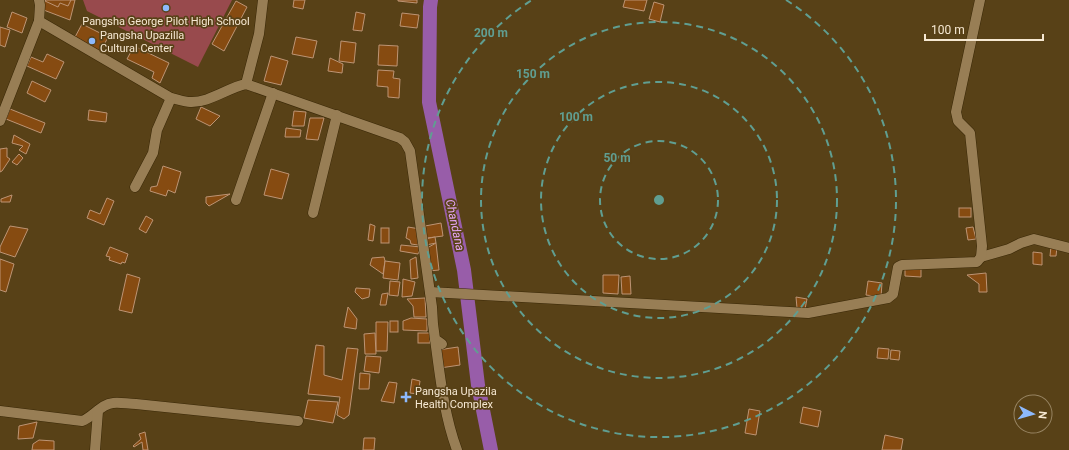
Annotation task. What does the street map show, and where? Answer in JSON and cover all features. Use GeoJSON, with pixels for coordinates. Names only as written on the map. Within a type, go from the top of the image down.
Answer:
{"type":"FeatureCollection","features":[{"type":"Feature","properties":{"kind":"street"},"geometry":{"type":"LineString","coordinates":[[0,122],[39,20],[39,0]]}},
{"type":"Feature","properties":{"kind":"street"},"geometry":{"type":"LineString","coordinates":[[246,84],[259,34],[263,0]]}},
{"type":"Feature","properties":{"kind":"street"},"geometry":{"type":"LineString","coordinates":[[434,293],[808,313],[888,298],[893,294],[898,267],[902,265],[977,262],[981,257],[982,246],[970,133],[958,121],[956,112],[980,0]]}},
{"type":"Feature","properties":{"kind":"street"},"geometry":{"type":"LineString","coordinates":[[39,20],[171,98],[190,102],[201,101],[246,84],[400,138],[405,142],[410,152],[434,293],[439,341],[440,382],[457,450]]}},
{"type":"Feature","properties":{"kind":"street"},"geometry":{"type":"LineString","coordinates":[[236,200],[273,93]]}},
{"type":"Feature","properties":{"kind":"street"},"geometry":{"type":"LineString","coordinates":[[135,187],[153,153],[157,130],[171,98]]}},
{"type":"Feature","properties":{"kind":"street"},"geometry":{"type":"LineString","coordinates":[[313,213],[337,116]]}},
{"type":"Feature","properties":{"kind":"street"},"geometry":{"type":"LineString","coordinates":[[981,257],[1009,249],[1034,239],[1069,248]]}},
{"type":"Feature","properties":{"kind":"street"},"geometry":{"type":"LineString","coordinates":[[0,411],[76,421],[88,419],[112,403],[298,420]]}},
{"type":"Feature","properties":{"kind":"street"},"geometry":{"type":"LineString","coordinates":[[95,450],[98,411]]}},
{"type":"Feature","properties":{"kind":"shaded area"},"geometry":{"type":"Polygon","coordinates":[[[83,0],[232,0],[198,67],[87,11],[83,0]]]}},
{"type":"Feature","properties":{"kind":"building"},"geometry":{"type":"Polygon","coordinates":[[[44,0],[75,0],[70,20],[41,9],[44,0]]]}},
{"type":"Feature","properties":{"kind":"building"},"geometry":{"type":"Polygon","coordinates":[[[71,0],[68,6],[60,3],[58,7],[45,1],[71,0]]]}},
{"type":"Feature","properties":{"kind":"building"},"geometry":{"type":"Polygon","coordinates":[[[294,0],[305,0],[303,9],[293,7],[294,0]]]}},
{"type":"Feature","properties":{"kind":"building"},"geometry":{"type":"Polygon","coordinates":[[[417,0],[417,3],[398,1],[417,0]]]}},
{"type":"Feature","properties":{"kind":"building"},"geometry":{"type":"Polygon","coordinates":[[[625,0],[647,0],[644,11],[623,7],[625,0]]]}},
{"type":"Feature","properties":{"kind":"building"},"geometry":{"type":"Polygon","coordinates":[[[236,1],[247,7],[224,51],[212,44],[236,1]]]}},
{"type":"Feature","properties":{"kind":"building"},"geometry":{"type":"Polygon","coordinates":[[[654,2],[664,5],[660,22],[649,19],[654,2]]]}},
{"type":"Feature","properties":{"kind":"building"},"geometry":{"type":"Polygon","coordinates":[[[12,12],[27,18],[22,33],[7,27],[12,12]]]}},
{"type":"Feature","properties":{"kind":"building"},"geometry":{"type":"Polygon","coordinates":[[[356,12],[365,14],[362,31],[353,30],[356,12]]]}},
{"type":"Feature","properties":{"kind":"building"},"geometry":{"type":"Polygon","coordinates":[[[402,13],[419,15],[417,28],[400,26],[402,13]]]}},
{"type":"Feature","properties":{"kind":"building"},"geometry":{"type":"Polygon","coordinates":[[[82,24],[108,37],[100,53],[74,39],[82,24]]]}},
{"type":"Feature","properties":{"kind":"building"},"geometry":{"type":"Polygon","coordinates":[[[0,27],[10,30],[5,47],[0,45],[0,27]]]}},
{"type":"Feature","properties":{"kind":"building"},"geometry":{"type":"Polygon","coordinates":[[[296,37],[317,41],[313,58],[292,54],[296,37]]]}},
{"type":"Feature","properties":{"kind":"building"},"geometry":{"type":"Polygon","coordinates":[[[341,41],[356,43],[354,63],[339,61],[341,41]]]}},
{"type":"Feature","properties":{"kind":"building"},"geometry":{"type":"Polygon","coordinates":[[[379,45],[398,46],[397,66],[378,65],[379,45]]]}},
{"type":"Feature","properties":{"kind":"building"},"geometry":{"type":"Polygon","coordinates":[[[134,46],[169,63],[160,83],[152,78],[154,72],[127,59],[134,46]]]}},
{"type":"Feature","properties":{"kind":"building"},"geometry":{"type":"Polygon","coordinates":[[[47,54],[64,62],[56,79],[27,66],[31,57],[43,62],[47,54]]]}},
{"type":"Feature","properties":{"kind":"building"},"geometry":{"type":"Polygon","coordinates":[[[271,56],[288,61],[281,85],[264,81],[271,56]]]}},
{"type":"Feature","properties":{"kind":"building"},"geometry":{"type":"Polygon","coordinates":[[[330,58],[343,64],[342,73],[328,71],[330,58]]]}},
{"type":"Feature","properties":{"kind":"building"},"geometry":{"type":"Polygon","coordinates":[[[378,70],[394,71],[393,78],[400,79],[399,98],[388,97],[388,87],[377,86],[378,70]]]}},
{"type":"Feature","properties":{"kind":"building"},"geometry":{"type":"Polygon","coordinates":[[[32,81],[51,90],[45,102],[27,93],[32,81]]]}},
{"type":"Feature","properties":{"kind":"building"},"geometry":{"type":"Polygon","coordinates":[[[201,107],[220,116],[210,126],[196,119],[201,107]]]}},
{"type":"Feature","properties":{"kind":"building"},"geometry":{"type":"Polygon","coordinates":[[[10,109],[45,123],[41,133],[6,119],[10,109]]]}},
{"type":"Feature","properties":{"kind":"building"},"geometry":{"type":"Polygon","coordinates":[[[89,110],[107,113],[106,122],[88,120],[89,110]]]}},
{"type":"Feature","properties":{"kind":"building"},"geometry":{"type":"Polygon","coordinates":[[[294,111],[306,112],[304,126],[292,126],[294,111]]]}},
{"type":"Feature","properties":{"kind":"building"},"geometry":{"type":"Polygon","coordinates":[[[310,118],[324,118],[318,140],[306,139],[310,118]]]}},
{"type":"Feature","properties":{"kind":"building"},"geometry":{"type":"Polygon","coordinates":[[[286,128],[301,130],[300,137],[285,137],[286,128]]]}},
{"type":"Feature","properties":{"kind":"building"},"geometry":{"type":"Polygon","coordinates":[[[14,135],[30,144],[26,154],[19,150],[23,146],[12,143],[14,135]]]}},
{"type":"Feature","properties":{"kind":"building"},"geometry":{"type":"Polygon","coordinates":[[[7,148],[7,157],[10,159],[0,172],[0,149],[7,148]]]}},
{"type":"Feature","properties":{"kind":"building"},"geometry":{"type":"Polygon","coordinates":[[[19,154],[23,158],[17,165],[12,162],[19,154]]]}},
{"type":"Feature","properties":{"kind":"building"},"geometry":{"type":"Polygon","coordinates":[[[163,166],[181,172],[175,193],[168,190],[166,196],[150,191],[151,187],[157,186],[163,166]]]}},
{"type":"Feature","properties":{"kind":"building"},"geometry":{"type":"Polygon","coordinates":[[[271,169],[289,174],[282,199],[264,195],[271,169]]]}},
{"type":"Feature","properties":{"kind":"building"},"geometry":{"type":"Polygon","coordinates":[[[230,194],[209,206],[206,203],[206,197],[230,194]]]}},
{"type":"Feature","properties":{"kind":"building"},"geometry":{"type":"Polygon","coordinates":[[[12,195],[10,202],[1,202],[1,199],[12,195]]]}},
{"type":"Feature","properties":{"kind":"building"},"geometry":{"type":"Polygon","coordinates":[[[107,198],[114,201],[104,225],[87,218],[90,210],[100,214],[107,198]]]}},
{"type":"Feature","properties":{"kind":"building"},"geometry":{"type":"Polygon","coordinates":[[[959,208],[971,208],[971,217],[959,217],[959,208]]]}},
{"type":"Feature","properties":{"kind":"building"},"geometry":{"type":"Polygon","coordinates":[[[146,216],[153,220],[146,233],[139,229],[146,216]]]}},
{"type":"Feature","properties":{"kind":"building"},"geometry":{"type":"Polygon","coordinates":[[[441,223],[443,236],[427,238],[425,226],[441,223]]]}},
{"type":"Feature","properties":{"kind":"building"},"geometry":{"type":"Polygon","coordinates":[[[370,224],[375,226],[373,241],[368,240],[370,224]]]}},
{"type":"Feature","properties":{"kind":"building"},"geometry":{"type":"Polygon","coordinates":[[[10,226],[28,229],[15,257],[0,252],[0,247],[10,226]]]}},
{"type":"Feature","properties":{"kind":"building"},"geometry":{"type":"Polygon","coordinates":[[[408,227],[420,229],[418,245],[411,244],[410,240],[406,238],[408,227]]]}},
{"type":"Feature","properties":{"kind":"building"},"geometry":{"type":"Polygon","coordinates":[[[973,227],[976,239],[968,240],[966,228],[973,227]]]}},
{"type":"Feature","properties":{"kind":"building"},"geometry":{"type":"Polygon","coordinates":[[[381,228],[389,228],[389,243],[381,243],[381,228]]]}},
{"type":"Feature","properties":{"kind":"building"},"geometry":{"type":"Polygon","coordinates":[[[435,237],[436,243],[426,245],[425,239],[435,237]]]}},
{"type":"Feature","properties":{"kind":"building"},"geometry":{"type":"Polygon","coordinates":[[[436,243],[439,270],[429,271],[427,248],[436,243]]]}},
{"type":"Feature","properties":{"kind":"building"},"geometry":{"type":"Polygon","coordinates":[[[401,245],[421,247],[418,254],[400,251],[401,245]]]}},
{"type":"Feature","properties":{"kind":"building"},"geometry":{"type":"Polygon","coordinates":[[[1051,246],[1057,247],[1056,256],[1050,256],[1051,246]]]}},
{"type":"Feature","properties":{"kind":"building"},"geometry":{"type":"Polygon","coordinates":[[[110,247],[128,254],[125,263],[122,262],[121,264],[109,260],[110,257],[106,256],[110,247]]]}},
{"type":"Feature","properties":{"kind":"building"},"geometry":{"type":"Polygon","coordinates":[[[1033,252],[1042,253],[1042,265],[1033,264],[1033,252]]]}},
{"type":"Feature","properties":{"kind":"building"},"geometry":{"type":"Polygon","coordinates":[[[384,257],[385,261],[383,274],[370,265],[372,258],[384,257]]]}},
{"type":"Feature","properties":{"kind":"building"},"geometry":{"type":"Polygon","coordinates":[[[416,257],[418,278],[411,279],[410,260],[416,257]]]}},
{"type":"Feature","properties":{"kind":"building"},"geometry":{"type":"Polygon","coordinates":[[[0,259],[14,264],[6,292],[0,290],[0,259]]]}},
{"type":"Feature","properties":{"kind":"building"},"geometry":{"type":"Polygon","coordinates":[[[385,261],[400,263],[398,280],[383,278],[385,261]]]}},
{"type":"Feature","properties":{"kind":"building"},"geometry":{"type":"Polygon","coordinates":[[[905,268],[921,268],[921,277],[905,276],[905,268]]]}},
{"type":"Feature","properties":{"kind":"building"},"geometry":{"type":"Polygon","coordinates":[[[986,273],[987,292],[979,292],[979,284],[967,275],[986,273]]]}},
{"type":"Feature","properties":{"kind":"building"},"geometry":{"type":"Polygon","coordinates":[[[127,274],[140,278],[132,313],[119,310],[127,274]]]}},
{"type":"Feature","properties":{"kind":"building"},"geometry":{"type":"Polygon","coordinates":[[[603,275],[619,275],[618,294],[603,293],[603,275]]]}},
{"type":"Feature","properties":{"kind":"building"},"geometry":{"type":"Polygon","coordinates":[[[630,276],[631,294],[622,294],[621,277],[630,276]]]}},
{"type":"Feature","properties":{"kind":"building"},"geometry":{"type":"Polygon","coordinates":[[[403,279],[415,282],[412,296],[402,297],[403,279]]]}},
{"type":"Feature","properties":{"kind":"building"},"geometry":{"type":"Polygon","coordinates":[[[390,281],[400,282],[398,296],[389,295],[390,281]]]}},
{"type":"Feature","properties":{"kind":"building"},"geometry":{"type":"Polygon","coordinates":[[[868,281],[882,283],[881,297],[866,295],[868,281]]]}},
{"type":"Feature","properties":{"kind":"building"},"geometry":{"type":"Polygon","coordinates":[[[356,288],[370,289],[369,297],[362,299],[355,292],[356,288]]]}},
{"type":"Feature","properties":{"kind":"building"},"geometry":{"type":"Polygon","coordinates":[[[388,293],[386,305],[380,305],[382,294],[388,293]]]}},
{"type":"Feature","properties":{"kind":"building"},"geometry":{"type":"Polygon","coordinates":[[[796,297],[807,299],[805,309],[797,308],[796,297]]]}},
{"type":"Feature","properties":{"kind":"building"},"geometry":{"type":"Polygon","coordinates":[[[425,298],[426,317],[414,317],[413,306],[407,299],[425,298]]]}},
{"type":"Feature","properties":{"kind":"building"},"geometry":{"type":"Polygon","coordinates":[[[348,307],[357,319],[356,329],[344,327],[348,307]]]}},
{"type":"Feature","properties":{"kind":"building"},"geometry":{"type":"Polygon","coordinates":[[[411,318],[427,319],[427,331],[403,330],[403,321],[411,318]]]}},
{"type":"Feature","properties":{"kind":"building"},"geometry":{"type":"Polygon","coordinates":[[[390,321],[398,321],[398,332],[390,332],[390,321]]]}},
{"type":"Feature","properties":{"kind":"building"},"geometry":{"type":"Polygon","coordinates":[[[376,322],[388,322],[387,351],[376,351],[376,322]]]}},
{"type":"Feature","properties":{"kind":"building"},"geometry":{"type":"Polygon","coordinates":[[[375,333],[376,354],[365,354],[364,334],[375,333]]]}},
{"type":"Feature","properties":{"kind":"building"},"geometry":{"type":"Polygon","coordinates":[[[418,333],[430,333],[430,343],[418,343],[418,333]]]}},
{"type":"Feature","properties":{"kind":"building"},"geometry":{"type":"Polygon","coordinates":[[[316,345],[324,346],[324,375],[342,380],[347,348],[358,349],[349,415],[344,419],[337,415],[340,397],[308,394],[316,345]]]}},
{"type":"Feature","properties":{"kind":"building"},"geometry":{"type":"Polygon","coordinates":[[[458,347],[460,365],[440,368],[438,350],[458,347]]]}},
{"type":"Feature","properties":{"kind":"building"},"geometry":{"type":"Polygon","coordinates":[[[878,348],[889,349],[888,359],[877,358],[878,348]]]}},
{"type":"Feature","properties":{"kind":"building"},"geometry":{"type":"Polygon","coordinates":[[[891,350],[900,351],[899,360],[890,359],[891,350]]]}},
{"type":"Feature","properties":{"kind":"building"},"geometry":{"type":"Polygon","coordinates":[[[366,356],[381,357],[379,373],[364,371],[366,356]]]}},
{"type":"Feature","properties":{"kind":"building"},"geometry":{"type":"Polygon","coordinates":[[[360,373],[370,374],[369,389],[359,389],[360,373]]]}},
{"type":"Feature","properties":{"kind":"building"},"geometry":{"type":"Polygon","coordinates":[[[412,379],[420,381],[418,394],[410,393],[412,379]]]}},
{"type":"Feature","properties":{"kind":"building"},"geometry":{"type":"Polygon","coordinates":[[[389,382],[397,383],[394,403],[381,401],[389,382]]]}},
{"type":"Feature","properties":{"kind":"building"},"geometry":{"type":"Polygon","coordinates":[[[308,400],[338,402],[333,423],[304,418],[308,400]]]}},
{"type":"Feature","properties":{"kind":"building"},"geometry":{"type":"Polygon","coordinates":[[[803,407],[821,411],[818,427],[800,423],[803,407]]]}},
{"type":"Feature","properties":{"kind":"building"},"geometry":{"type":"Polygon","coordinates":[[[749,409],[760,411],[756,435],[745,433],[749,409]]]}},
{"type":"Feature","properties":{"kind":"building"},"geometry":{"type":"Polygon","coordinates":[[[37,422],[33,438],[18,439],[19,426],[37,422]]]}},
{"type":"Feature","properties":{"kind":"building"},"geometry":{"type":"Polygon","coordinates":[[[145,432],[148,450],[143,450],[142,442],[134,447],[133,446],[141,439],[139,434],[145,432]]]}},
{"type":"Feature","properties":{"kind":"building"},"geometry":{"type":"Polygon","coordinates":[[[885,435],[903,439],[901,450],[882,450],[885,435]]]}},
{"type":"Feature","properties":{"kind":"building"},"geometry":{"type":"Polygon","coordinates":[[[364,438],[375,438],[374,450],[363,450],[364,438]]]}},
{"type":"Feature","properties":{"kind":"building"},"geometry":{"type":"Polygon","coordinates":[[[39,440],[54,441],[54,450],[32,450],[33,444],[39,440]]]}},
{"type":"Feature","properties":{"kind":"waterway","name":"Chandana"},"geometry":{"type":"LineString","coordinates":[[431,0],[429,102],[464,270],[478,385],[491,450]]}},
{"type":"Feature","properties":{"kind":"place","name":"Pangsha George Pilot High School"},"geometry":{"type":"Point","coordinates":[166,8]}},
{"type":"Feature","properties":{"kind":"place","name":"Pangsha Upazilla Cultural Center"},"geometry":{"type":"Point","coordinates":[92,41]}},
{"type":"Feature","properties":{"kind":"place","name":"Pangsha Upazila Health Complex"},"geometry":{"type":"Point","coordinates":[406,397]}}]}
